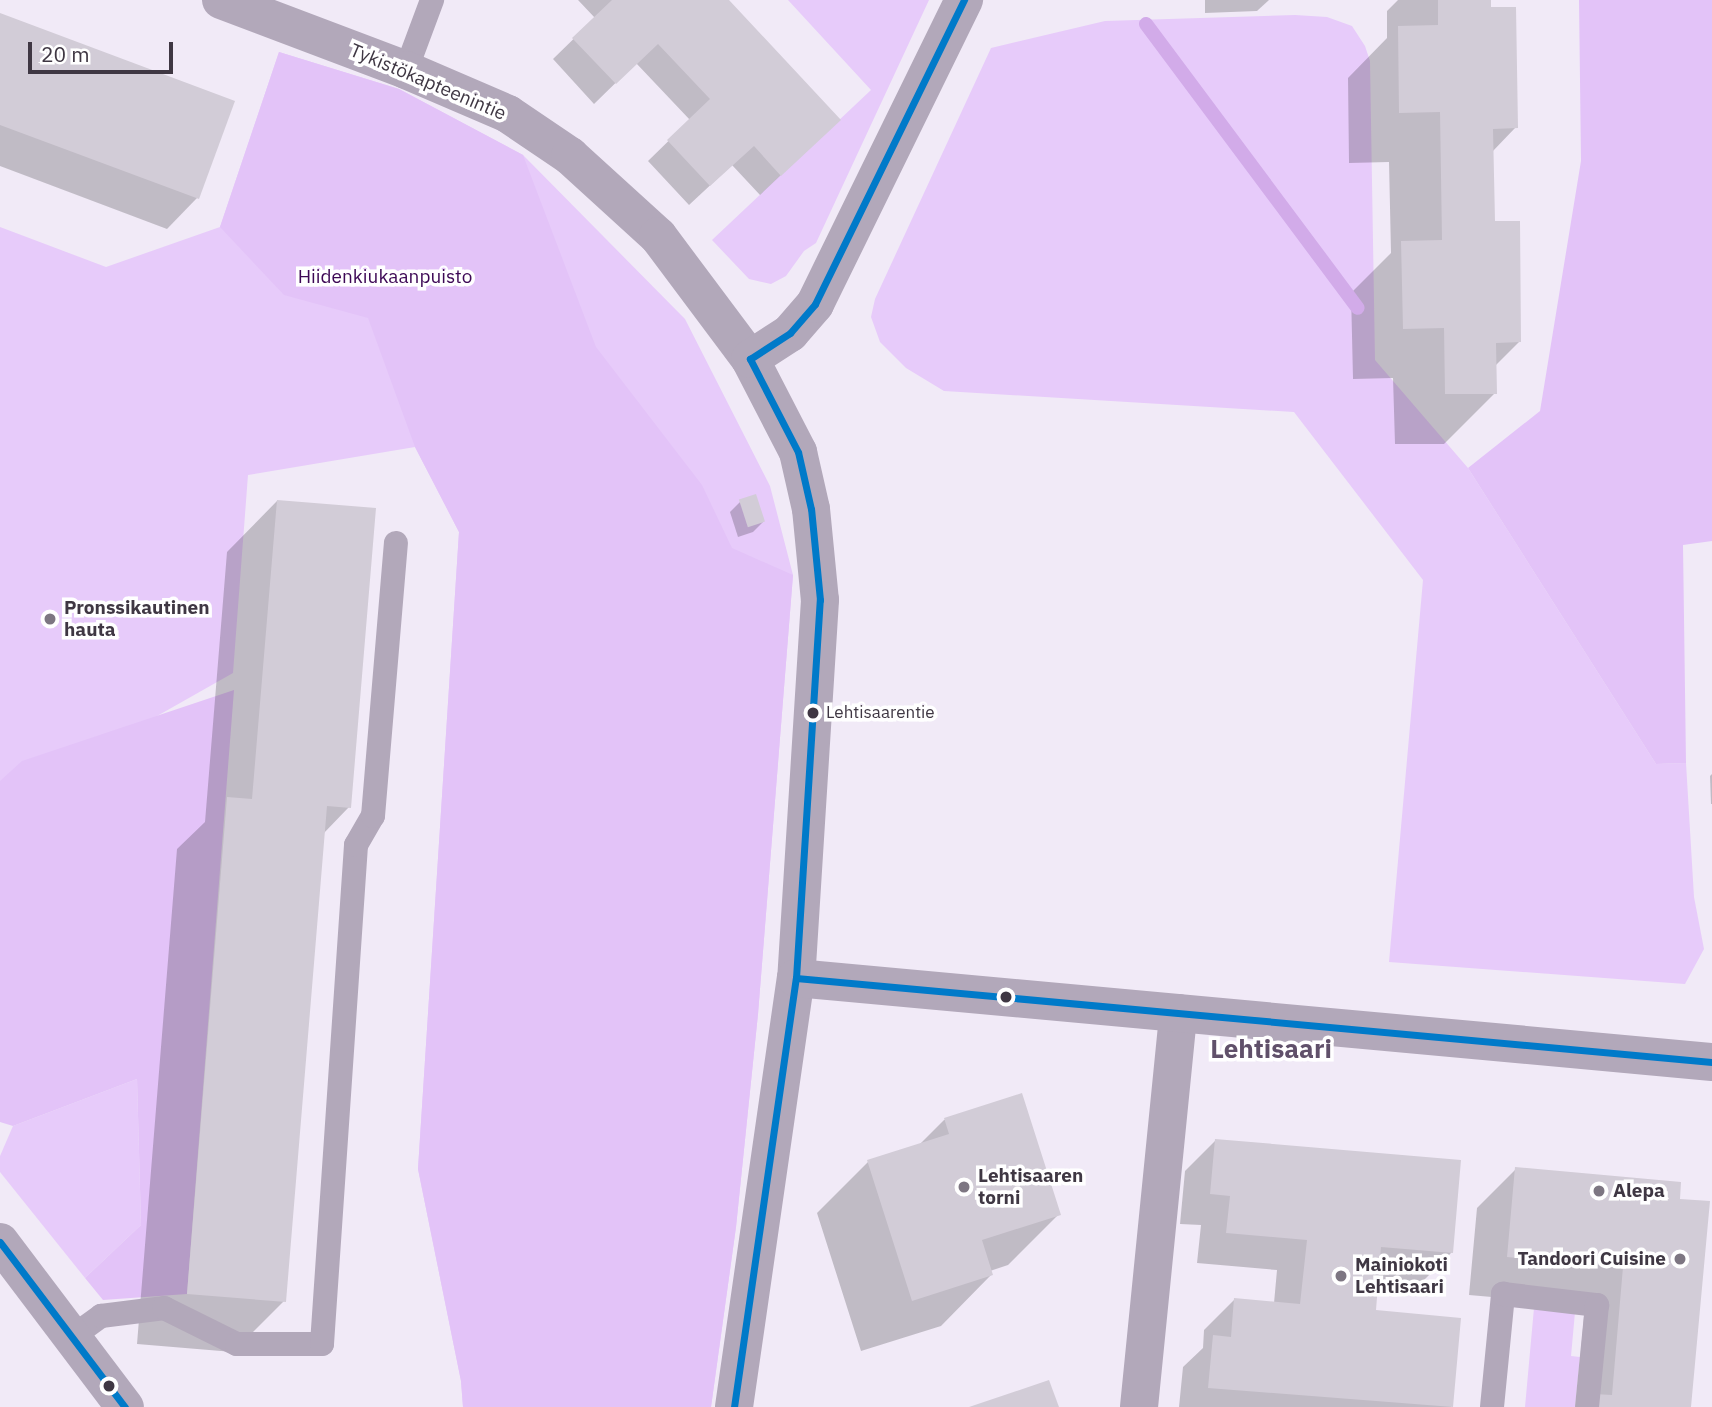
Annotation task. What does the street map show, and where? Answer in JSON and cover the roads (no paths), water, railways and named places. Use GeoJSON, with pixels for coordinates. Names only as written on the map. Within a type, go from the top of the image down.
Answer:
{"type":"FeatureCollection","features":[{"type":"Feature","properties":{"kind":"street","name":"Tykistökapteenintie"},"geometry":{"type":"LineString","coordinates":[[221,0],[407,70],[508,114],[570,156],[658,236],[750,359],[798,452],[811,509],[819,588],[796,978]]}},
{"type":"Feature","properties":{"kind":"street"},"geometry":{"type":"LineString","coordinates":[[750,359],[790,333],[815,304],[964,0]]}},
{"type":"Feature","properties":{"kind":"street"},"geometry":{"type":"LineString","coordinates":[[734,1407],[796,978],[1712,1062]]}},
{"type":"Feature","properties":{"kind":"street"},"geometry":{"type":"LineString","coordinates":[[1139,1407],[1178,1013]]}},
{"type":"Feature","properties":{"kind":"street"},"geometry":{"type":"LineString","coordinates":[[0,1242],[125,1407]]}},
{"type":"Feature","properties":{"kind":"lane"},"geometry":{"type":"LineString","coordinates":[[407,70],[432,0]]}},
{"type":"Feature","properties":{"kind":"lane"},"geometry":{"type":"LineString","coordinates":[[72,1337],[101,1316],[164,1308],[237,1344],[321,1344],[356,845],[373,816],[396,543]]}},
{"type":"Feature","properties":{"kind":"lane"},"geometry":{"type":"LineString","coordinates":[[1492,1407],[1503,1294],[1597,1305],[1587,1407]]}},
{"type":"Feature","properties":{"kind":"waterway"},"geometry":{"type":"LineString","coordinates":[[1146,24],[1358,308]]}},
{"type":"Feature","properties":{"kind":"place","name":"Pronssikautinen hauta"},"geometry":{"type":"Point","coordinates":[50,619]}},
{"type":"Feature","properties":{"kind":"place","name":"Lehtisaarentie"},"geometry":{"type":"Point","coordinates":[813,713]}},
{"type":"Feature","properties":{"kind":"place","name":"Lehtisaaren torni"},"geometry":{"type":"Point","coordinates":[964,1187]}},
{"type":"Feature","properties":{"kind":"place","name":"Alepa"},"geometry":{"type":"Point","coordinates":[1599,1191]}},
{"type":"Feature","properties":{"kind":"place","name":"Tandoori Cuisine"},"geometry":{"type":"Point","coordinates":[1680,1259]}},
{"type":"Feature","properties":{"kind":"place","name":"Mainiokoti Lehtisaari"},"geometry":{"type":"Point","coordinates":[1341,1276]}},
{"type":"Feature","properties":{"kind":"district","name":"Lehtisaari"},"geometry":{"type":"Point","coordinates":[1271,1049]}},
{"type":"Feature","properties":{"kind":"park label","name":"Hiidenkiukaanpuisto"},"geometry":{"type":"Point","coordinates":[385,277]}}]}
